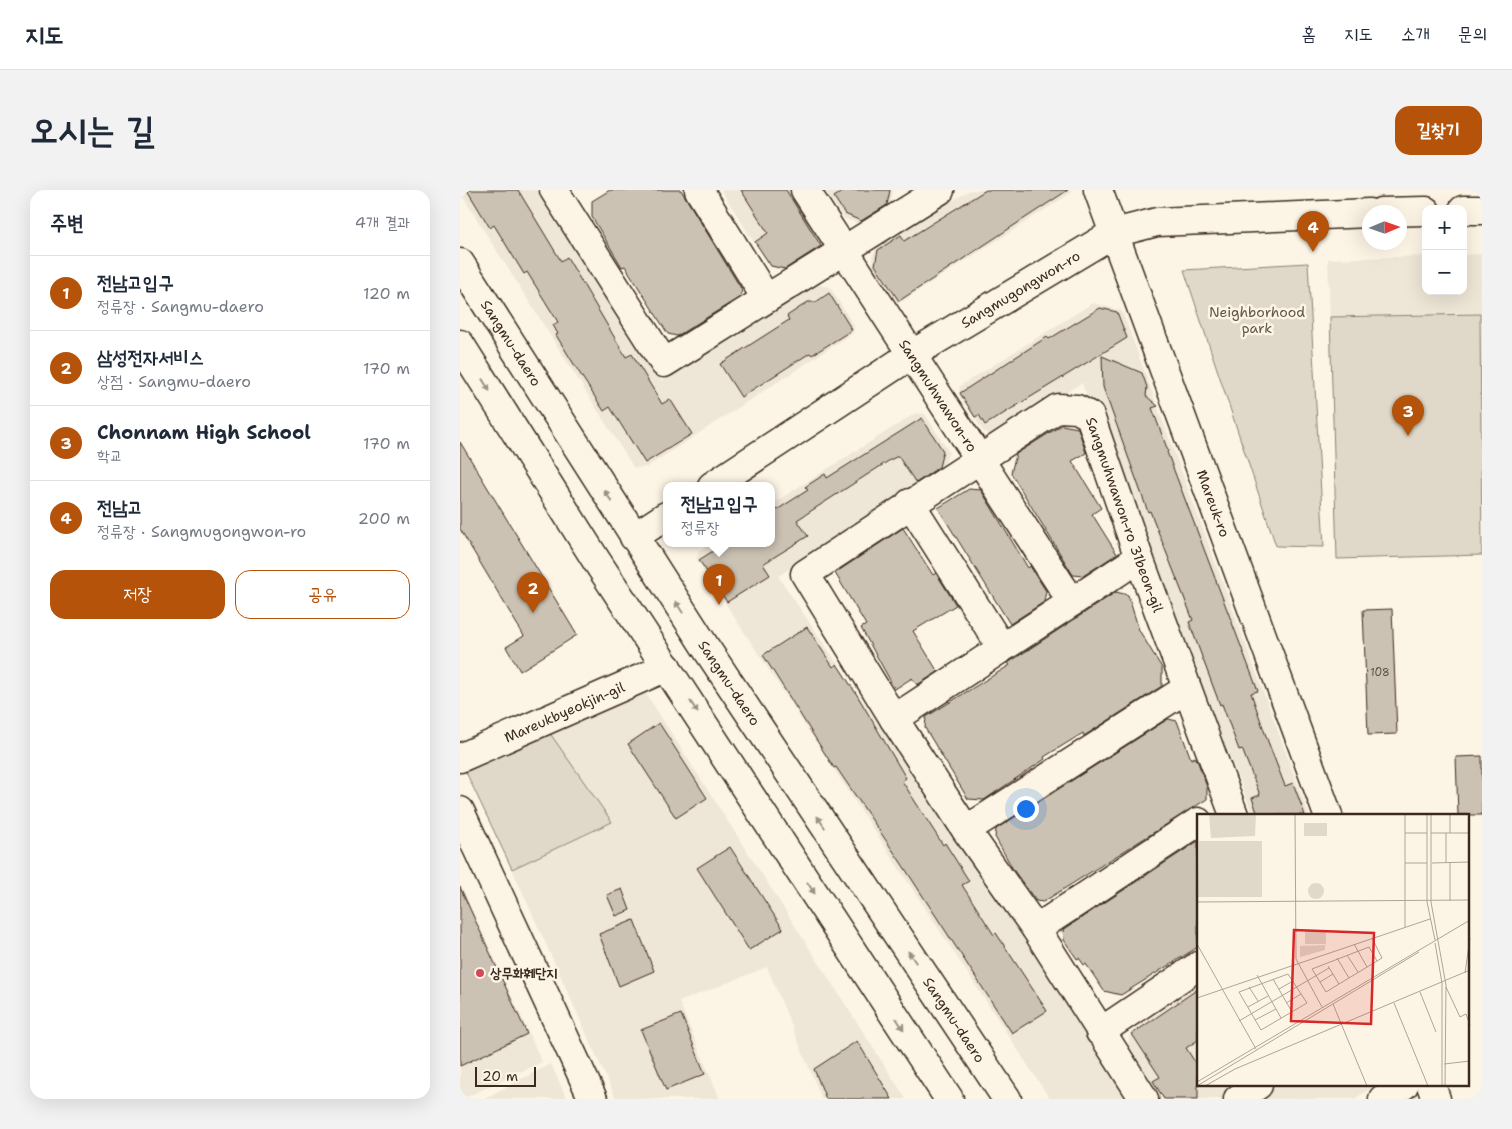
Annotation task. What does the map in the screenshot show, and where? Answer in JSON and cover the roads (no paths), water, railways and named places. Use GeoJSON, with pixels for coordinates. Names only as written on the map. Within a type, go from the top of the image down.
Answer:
{"type":"FeatureCollection","features":[{"type":"Feature","properties":{"kind":"street"},"geometry":{"type":"LineString","coordinates":[[699,190],[766,298]]}},
{"type":"Feature","properties":{"kind":"street","name":"Sangmuhwawon-ro"},"geometry":{"type":"LineString","coordinates":[[805,190],[1072,602]]}},
{"type":"Feature","properties":{"kind":"street"},"geometry":{"type":"LineString","coordinates":[[566,194],[664,363],[844,251],[910,198],[940,190]]}},
{"type":"Feature","properties":{"kind":"street","name":"Mareuk-ro"},"geometry":{"type":"LineString","coordinates":[[1098,190],[1328,814]]}},
{"type":"Feature","properties":{"kind":"street"},"geometry":{"type":"LineString","coordinates":[[1467,210],[1482,210]]}},
{"type":"Feature","properties":{"kind":"street"},"geometry":{"type":"LineString","coordinates":[[1407,211],[1422,211]]}},
{"type":"Feature","properties":{"kind":"street","name":"Sangmugongwon-ro"},"geometry":{"type":"LineString","coordinates":[[718,482],[912,355],[1114,233],[1157,222],[1362,213]]}},
{"type":"Feature","properties":{"kind":"street","name":"Sangmu-daero"},"geometry":{"type":"LineString","coordinates":[[460,263],[706,648],[1007,1099]]}},
{"type":"Feature","properties":{"kind":"street"},"geometry":{"type":"LineString","coordinates":[[460,344],[596,560],[948,1099]]}},
{"type":"Feature","properties":{"kind":"street","name":"Sangmuhwawon-ro 31beon-gil"},"geometry":{"type":"LineString","coordinates":[[894,719],[805,574],[910,503],[1058,408],[1077,409],[1090,416],[1186,689],[1224,811]]}},
{"type":"Feature","properties":{"kind":"street"},"geometry":{"type":"LineString","coordinates":[[910,503],[1002,648]]}},
{"type":"Feature","properties":{"kind":"street"},"geometry":{"type":"LineString","coordinates":[[596,560],[663,518]]}},
{"type":"Feature","properties":{"kind":"street"},"geometry":{"type":"LineString","coordinates":[[1139,558],[894,719],[966,830],[1036,929],[1144,1099]]}},
{"type":"Feature","properties":{"kind":"street","name":"Mareukbyeokjin-gil"},"geometry":{"type":"LineString","coordinates":[[460,758],[667,666]]}},
{"type":"Feature","properties":{"kind":"street"},"geometry":{"type":"LineString","coordinates":[[966,830],[1186,689]]}},
{"type":"Feature","properties":{"kind":"street"},"geometry":{"type":"LineString","coordinates":[[460,811],[593,1099]]}},
{"type":"Feature","properties":{"kind":"street"},"geometry":{"type":"LineString","coordinates":[[1036,929],[1197,823]]}},
{"type":"Feature","properties":{"kind":"street"},"geometry":{"type":"LineString","coordinates":[[1100,1032],[1197,967]]}},
{"type":"Feature","properties":{"kind":"street"},"geometry":{"type":"LineString","coordinates":[[1238,1099],[1257,1086]]}},
{"type":"Feature","properties":{"kind":"street"},"geometry":{"type":"LineString","coordinates":[[1382,1099],[1402,1086]]}},
{"type":"Feature","properties":{"kind":"street"},"geometry":{"type":"LineString","coordinates":[[1431,1086],[1436,1099]]}},
{"type":"Feature","properties":{"kind":"place","name":"전남고"},"geometry":{"type":"Point","coordinates":[1313,252]}},
{"type":"Feature","properties":{"kind":"place","name":"Chonnam High School"},"geometry":{"type":"Point","coordinates":[1408,436]}},
{"type":"Feature","properties":{"kind":"place","name":"전남고입구"},"geometry":{"type":"Point","coordinates":[719,605]}},
{"type":"Feature","properties":{"kind":"place","name":"삼성전자서비스"},"geometry":{"type":"Point","coordinates":[533,613]}},
{"type":"Feature","properties":{"kind":"place","name":"상무화훼단지"},"geometry":{"type":"Point","coordinates":[480,973]}},
{"type":"Feature","properties":{"kind":"park label","name":"Neighborhood park"},"geometry":{"type":"Point","coordinates":[1257,320]}}]}
